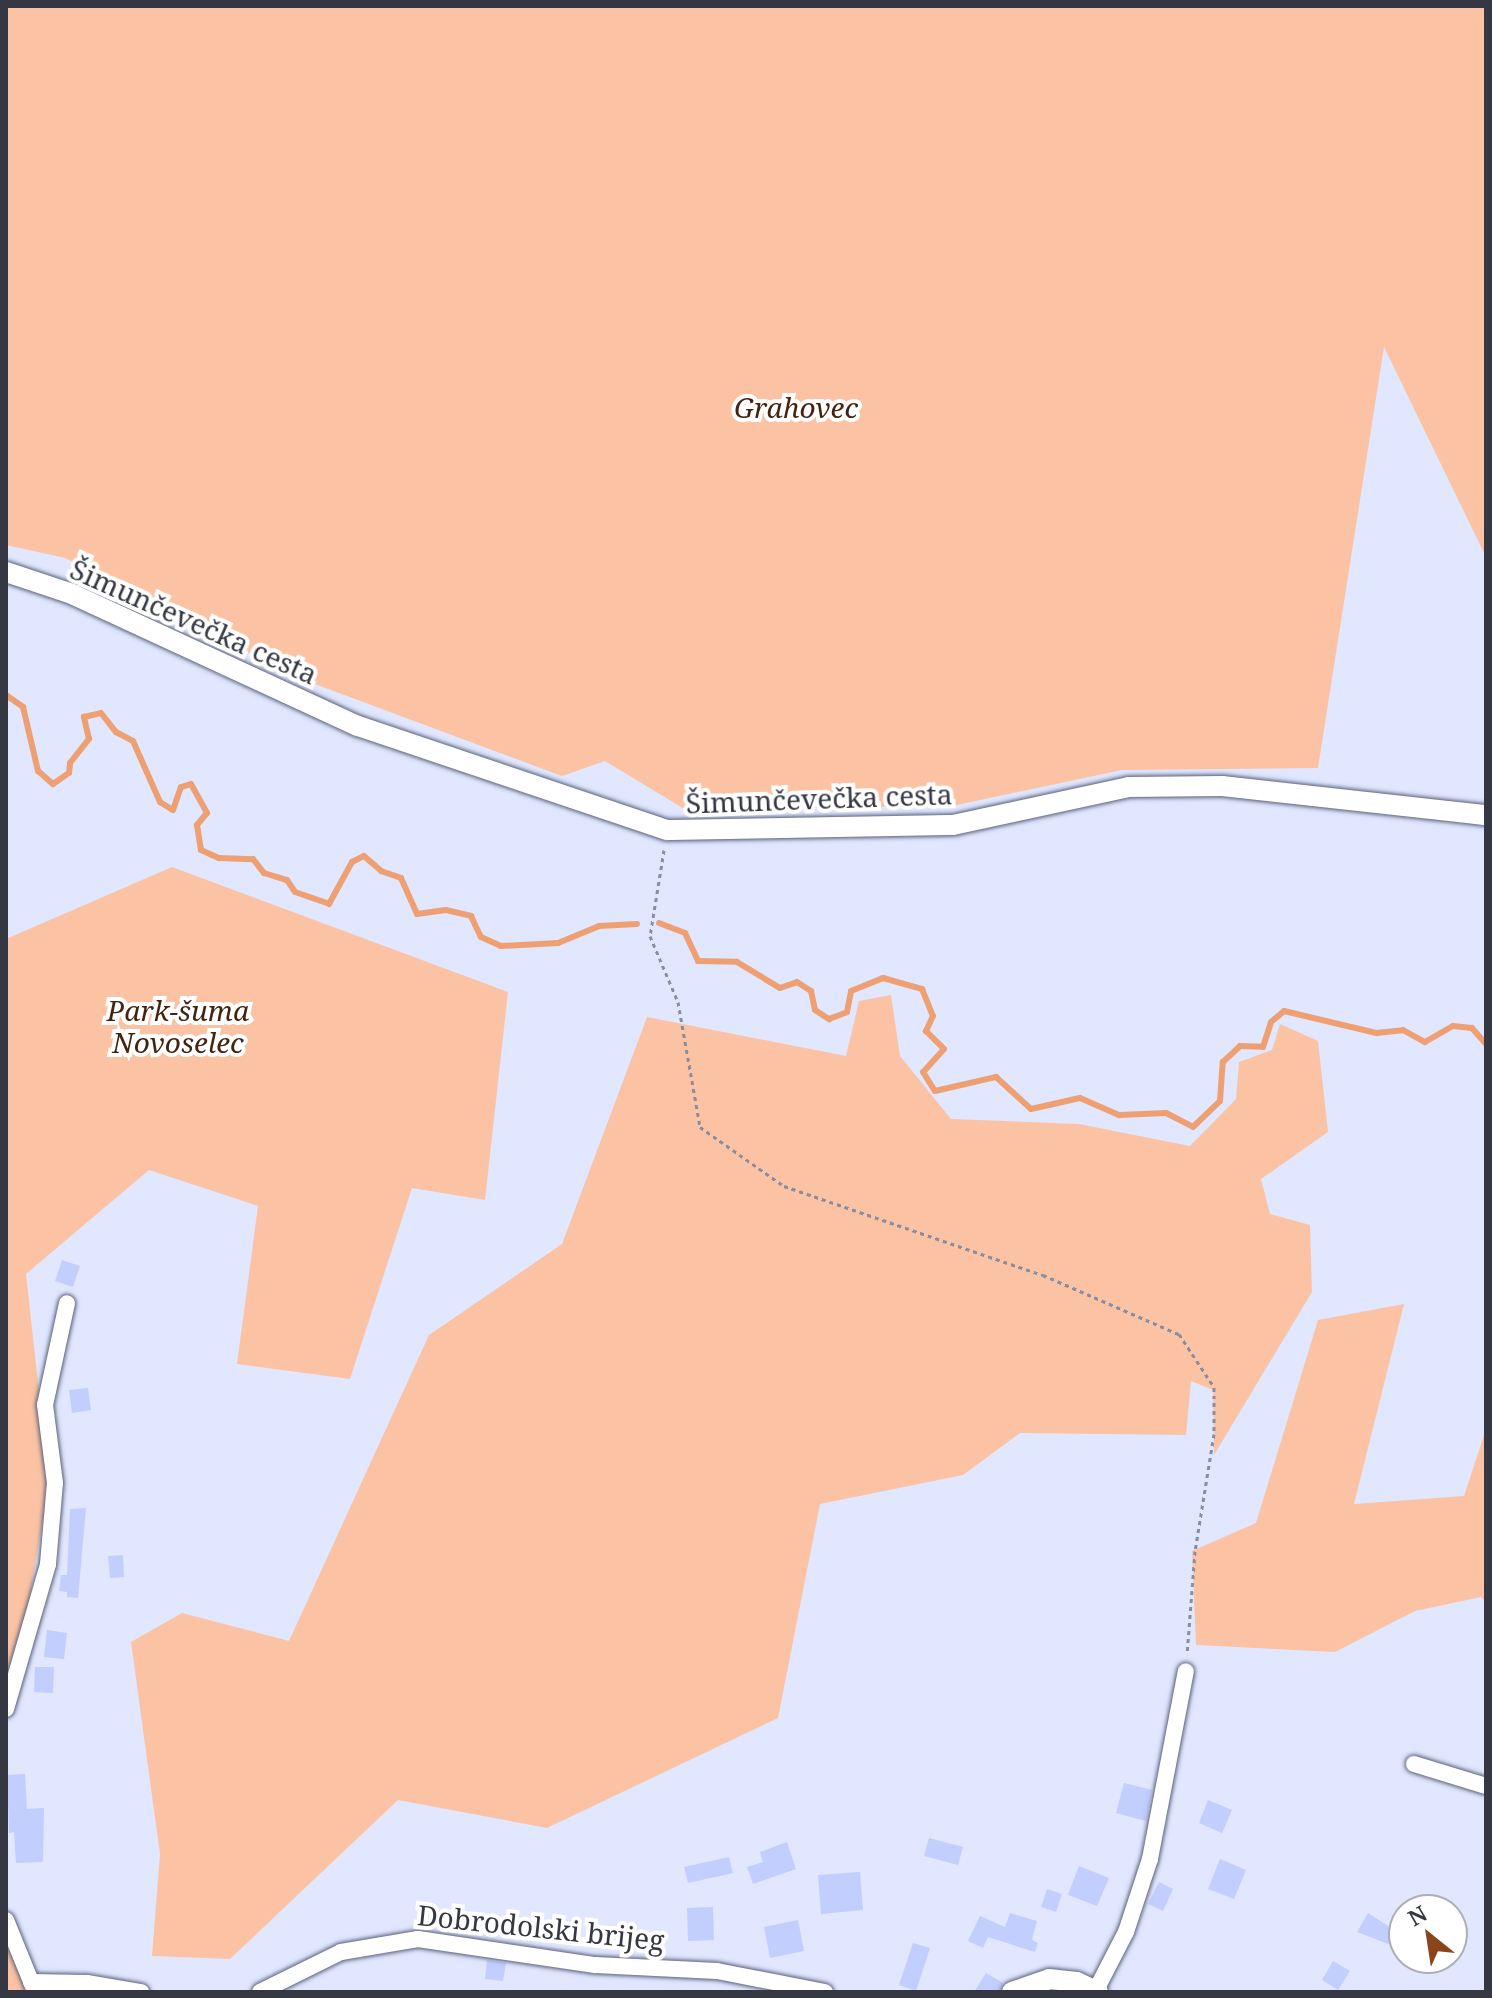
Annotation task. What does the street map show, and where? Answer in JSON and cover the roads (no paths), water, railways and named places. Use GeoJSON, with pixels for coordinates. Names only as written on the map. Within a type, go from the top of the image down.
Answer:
{"type":"FeatureCollection","features":[{"type":"Feature","properties":{"kind":"street","name":"Šimunčevečka cesta"},"geometry":{"type":"LineString","coordinates":[[6,572],[72,594],[358,726],[667,830],[953,825],[1129,787],[1222,786],[1486,815]]}},
{"type":"Feature","properties":{"kind":"street"},"geometry":{"type":"LineString","coordinates":[[6,1709],[48,1564],[55,1483],[45,1405],[67,1303]]}},
{"type":"Feature","properties":{"kind":"street"},"geometry":{"type":"LineString","coordinates":[[1012,1992],[1049,1979],[1077,1982],[1097,1991],[1126,1932],[1150,1859],[1186,1671]]}},
{"type":"Feature","properties":{"kind":"street"},"geometry":{"type":"LineString","coordinates":[[1414,1764],[1486,1786]]}},
{"type":"Feature","properties":{"kind":"street"},"geometry":{"type":"LineString","coordinates":[[6,1920],[33,1987],[87,1983],[141,1992]]}},
{"type":"Feature","properties":{"kind":"street","name":"Dobrodolski brijeg"},"geometry":{"type":"LineString","coordinates":[[260,1992],[341,1952],[418,1939],[595,1965],[717,1971],[825,1992]]}},
{"type":"Feature","properties":{"kind":"waterway"},"geometry":{"type":"LineString","coordinates":[[6,695],[23,707],[38,771],[53,784],[69,773],[70,763],[89,739],[84,717],[101,713],[116,732],[133,741],[160,802],[173,810],[181,787],[191,784],[207,813],[197,825],[201,850],[219,858],[253,859],[264,873],[287,880],[295,892],[329,904],[352,862],[364,856],[381,871],[401,878],[417,914],[446,910],[471,916],[481,937],[501,946],[558,943],[599,926],[637,924]]}},
{"type":"Feature","properties":{"kind":"waterway"},"geometry":{"type":"LineString","coordinates":[[659,923],[685,933],[698,961],[737,962],[780,988],[797,982],[811,991],[815,1010],[829,1019],[847,1012],[851,991],[883,978],[922,989],[933,1016],[926,1031],[944,1049],[923,1072],[935,1091],[996,1077],[1031,1109],[1080,1098],[1119,1115],[1166,1113],[1193,1127],[1220,1101],[1223,1062],[1240,1046],[1263,1047],[1271,1022],[1284,1011],[1376,1033],[1403,1030],[1425,1042],[1453,1026],[1472,1028],[1486,1044]]}},
{"type":"Feature","properties":{"kind":"park label","name":"Grahovec"},"geometry":{"type":"Point","coordinates":[796,407]}},
{"type":"Feature","properties":{"kind":"park label","name":"Park-šuma Novoselec"},"geometry":{"type":"Point","coordinates":[178,1026]}}]}
